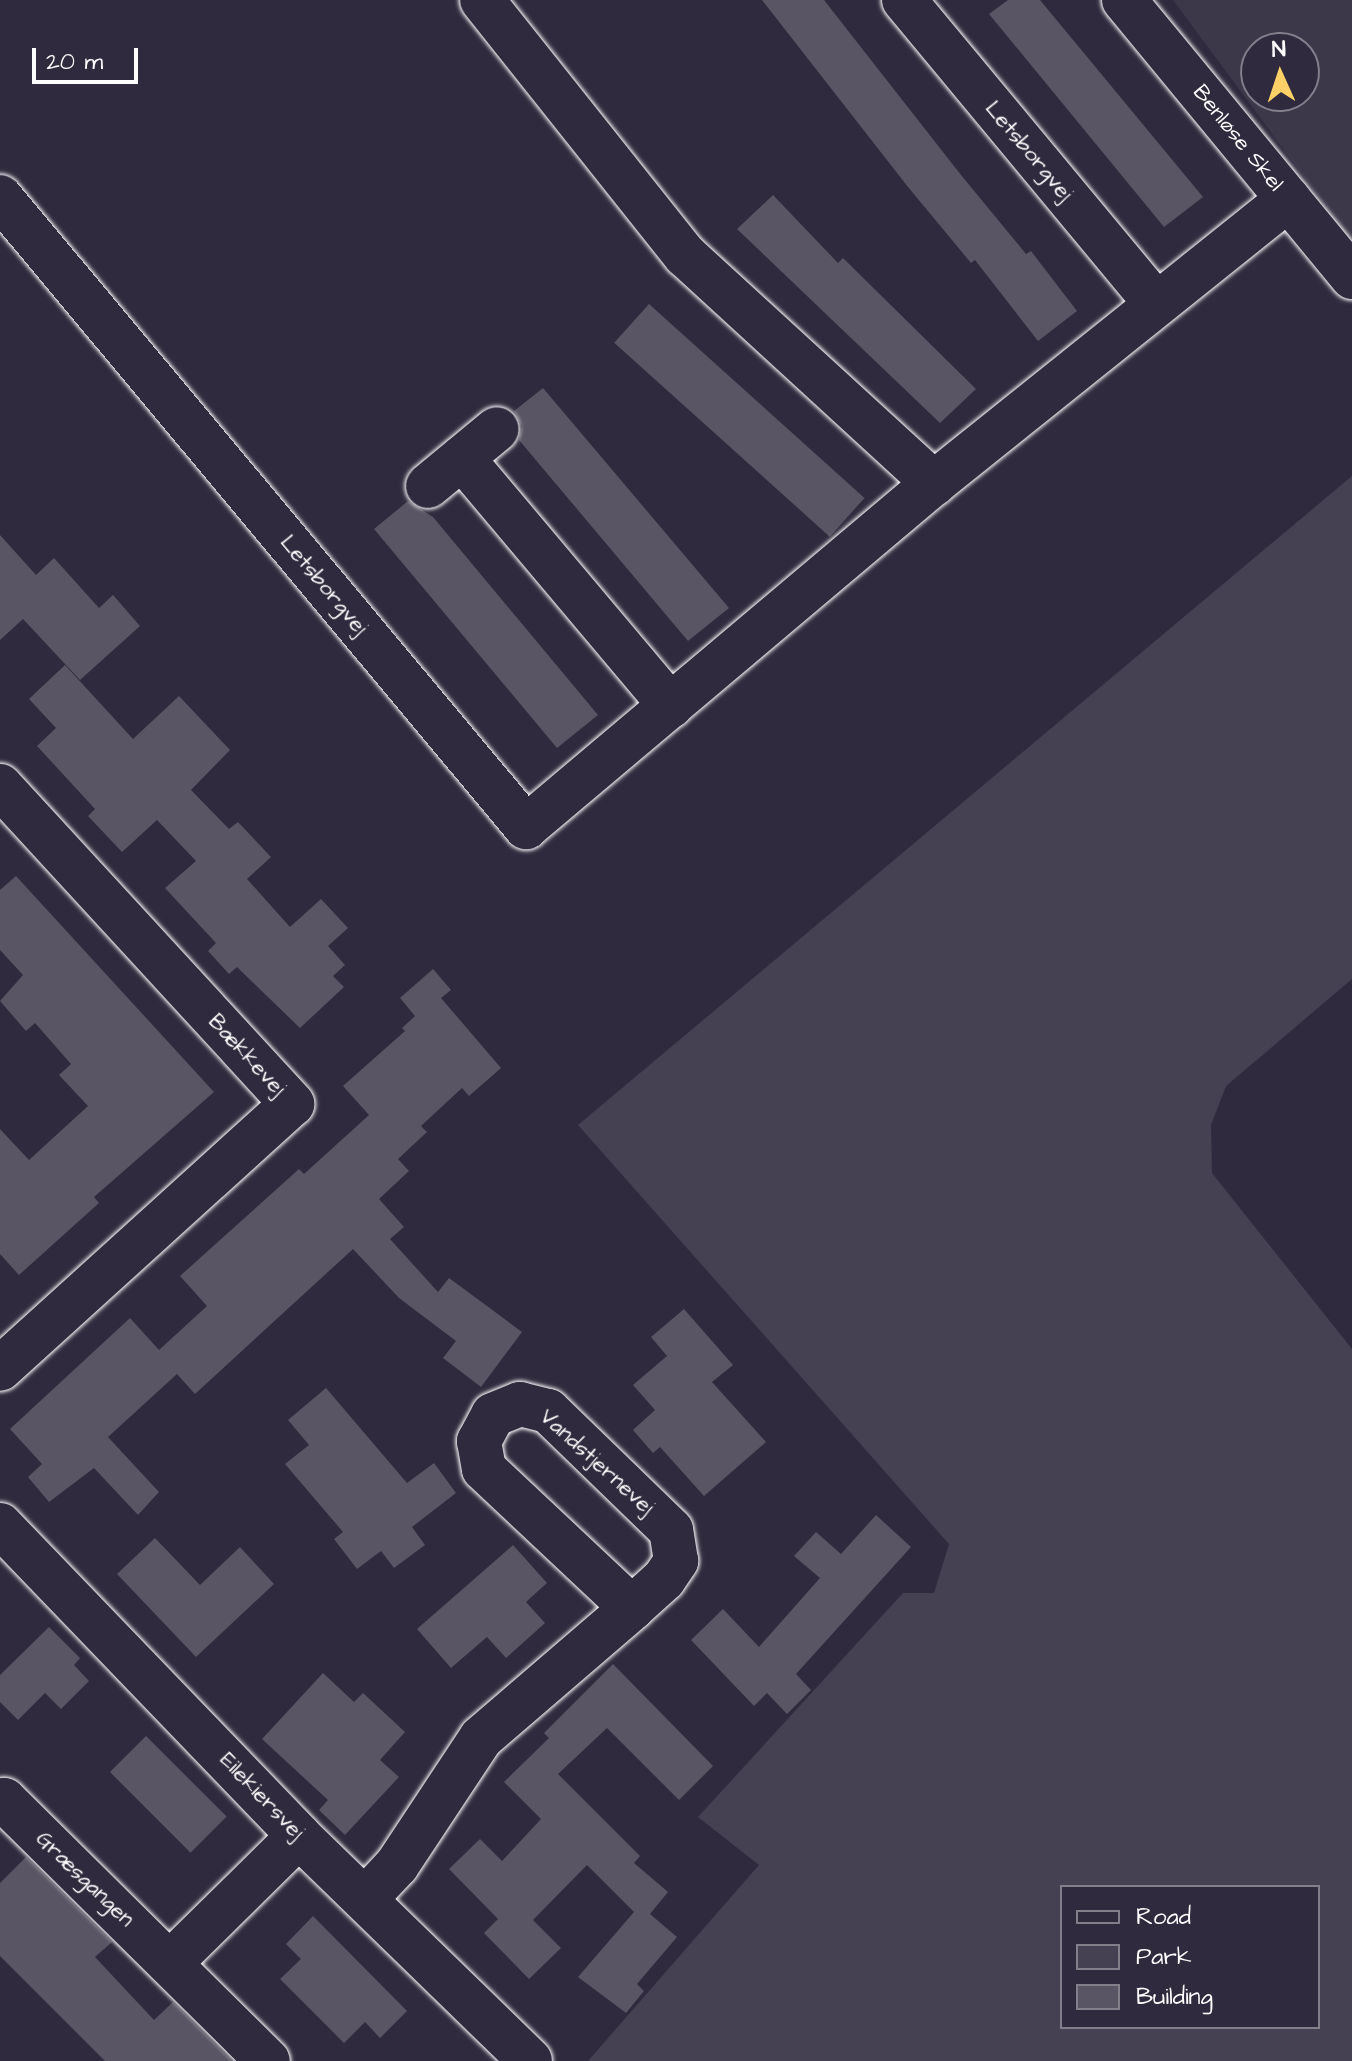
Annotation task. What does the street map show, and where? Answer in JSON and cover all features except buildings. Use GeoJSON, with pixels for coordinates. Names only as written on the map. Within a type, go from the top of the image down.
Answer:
{"type":"FeatureCollection","features":[{"type":"Feature","properties":{"kind":"street"},"geometry":{"type":"LineString","coordinates":[[482,0],[685,255],[934,483]]}},
{"type":"Feature","properties":{"kind":"street","name":"Letsborgvej"},"geometry":{"type":"LineString","coordinates":[[904,0],[1155,302]]}},
{"type":"Feature","properties":{"kind":"street","name":"Benløse Skel"},"geometry":{"type":"LineString","coordinates":[[1124,0],[1352,277]]}},
{"type":"Feature","properties":{"kind":"street","name":"Letsborgvej"},"geometry":{"type":"LineString","coordinates":[[0,197],[526,827],[934,483],[1155,302],[1288,199]]}},
{"type":"Feature","properties":{"kind":"street"},"geometry":{"type":"LineString","coordinates":[[428,486],[497,429]]}},
{"type":"Feature","properties":{"kind":"street"},"geometry":{"type":"LineString","coordinates":[[462,458],[671,706]]}},
{"type":"Feature","properties":{"kind":"street","name":"Bækkevej"},"geometry":{"type":"LineString","coordinates":[[0,786],[292,1104],[0,1369]]}},
{"type":"Feature","properties":{"kind":"street","name":"Vandstjernevej"},"geometry":{"type":"LineString","coordinates":[[367,1897],[397,1865],[481,1738],[632,1608],[672,1571],[678,1550],[671,1530],[548,1411],[520,1404],[493,1415],[479,1441],[484,1469],[632,1608]]}},
{"type":"Feature","properties":{"kind":"street","name":"Eilekiersvej"},"geometry":{"type":"LineString","coordinates":[[0,1525],[299,1836],[367,1897],[530,2061]]}},
{"type":"Feature","properties":{"kind":"street","name":"Græsgangen"},"geometry":{"type":"LineString","coordinates":[[0,1803],[4,1800],[268,2061]]}},
{"type":"Feature","properties":{"kind":"street"},"geometry":{"type":"LineString","coordinates":[[170,1963],[299,1836]]}},
{"type":"Feature","properties":{"kind":"shaded area"},"geometry":{"type":"Polygon","coordinates":[[[1173,0],[1352,0],[1352,242],[1256,112],[1320,112],[1320,32],[1240,32],[1240,91],[1173,0]]]}},
{"type":"Feature","properties":{"kind":"green space"},"geometry":{"type":"Polygon","coordinates":[[[1352,476],[1352,979],[1226,1086],[1211,1125],[1212,1173],[1352,1349],[1352,2061],[588,2061],[759,1865],[698,1817],[903,1593],[934,1593],[949,1544],[578,1125],[1352,476]]]}}]}
